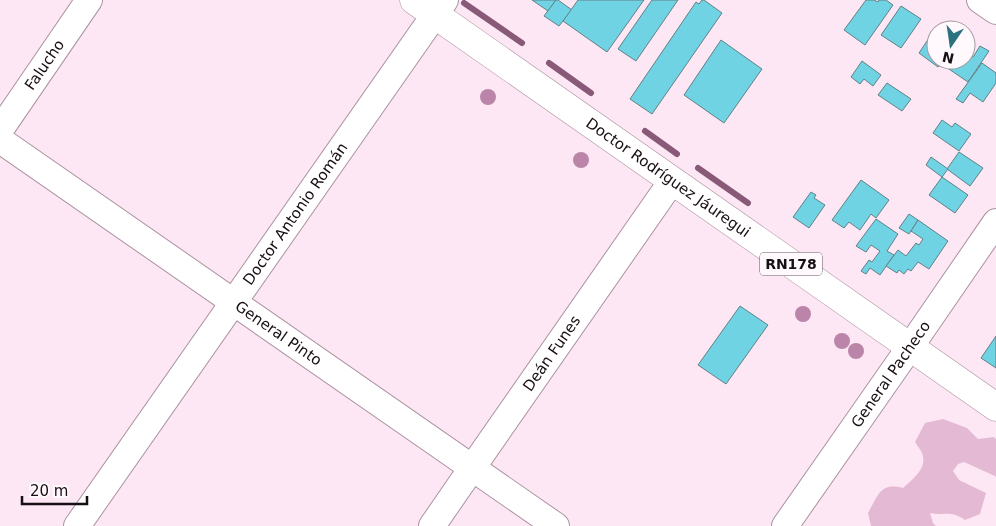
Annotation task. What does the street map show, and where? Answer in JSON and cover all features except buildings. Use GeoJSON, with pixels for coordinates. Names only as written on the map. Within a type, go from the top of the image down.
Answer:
{"type":"FeatureCollection","features":[{"type":"Feature","properties":{"kind":"main road","name":"Doctor Rodríguez Jáuregui"},"geometry":{"type":"LineString","coordinates":[[431,5],[672,181],[996,407]]}},
{"type":"Feature","properties":{"kind":"street","name":"Falucho"},"geometry":{"type":"LineString","coordinates":[[0,130],[89,0]]}},
{"type":"Feature","properties":{"kind":"street"},"geometry":{"type":"LineString","coordinates":[[980,0],[996,11]]}},
{"type":"Feature","properties":{"kind":"street","name":"Doctor Antonio Román"},"geometry":{"type":"LineString","coordinates":[[77,526],[233,303],[431,5]]}},
{"type":"Feature","properties":{"kind":"street","name":"General Pinto"},"geometry":{"type":"LineString","coordinates":[[0,140],[556,526]]}},
{"type":"Feature","properties":{"kind":"street","name":"Deán Funes"},"geometry":{"type":"LineString","coordinates":[[432,526],[672,181]]}},
{"type":"Feature","properties":{"kind":"street","name":"General Pacheco"},"geometry":{"type":"LineString","coordinates":[[784,526],[996,222]]}},
{"type":"Feature","properties":{"kind":"shaded area"},"geometry":{"type":"Polygon","coordinates":[[[943,419],[967,428],[978,439],[994,437],[996,439],[996,477],[964,462],[958,464],[953,471],[959,480],[986,493],[980,514],[965,520],[951,514],[930,513],[936,526],[871,526],[868,513],[877,496],[889,487],[903,488],[915,477],[921,468],[923,464],[922,453],[915,442],[925,423],[943,419]]]}},
{"type":"Feature","properties":{"kind":"waterway"},"geometry":{"type":"LineString","coordinates":[[464,3],[522,43]]}},
{"type":"Feature","properties":{"kind":"waterway"},"geometry":{"type":"LineString","coordinates":[[549,63],[591,93]]}},
{"type":"Feature","properties":{"kind":"waterway"},"geometry":{"type":"LineString","coordinates":[[645,131],[677,154]]}},
{"type":"Feature","properties":{"kind":"waterway"},"geometry":{"type":"LineString","coordinates":[[698,168],[748,203]]}}]}
